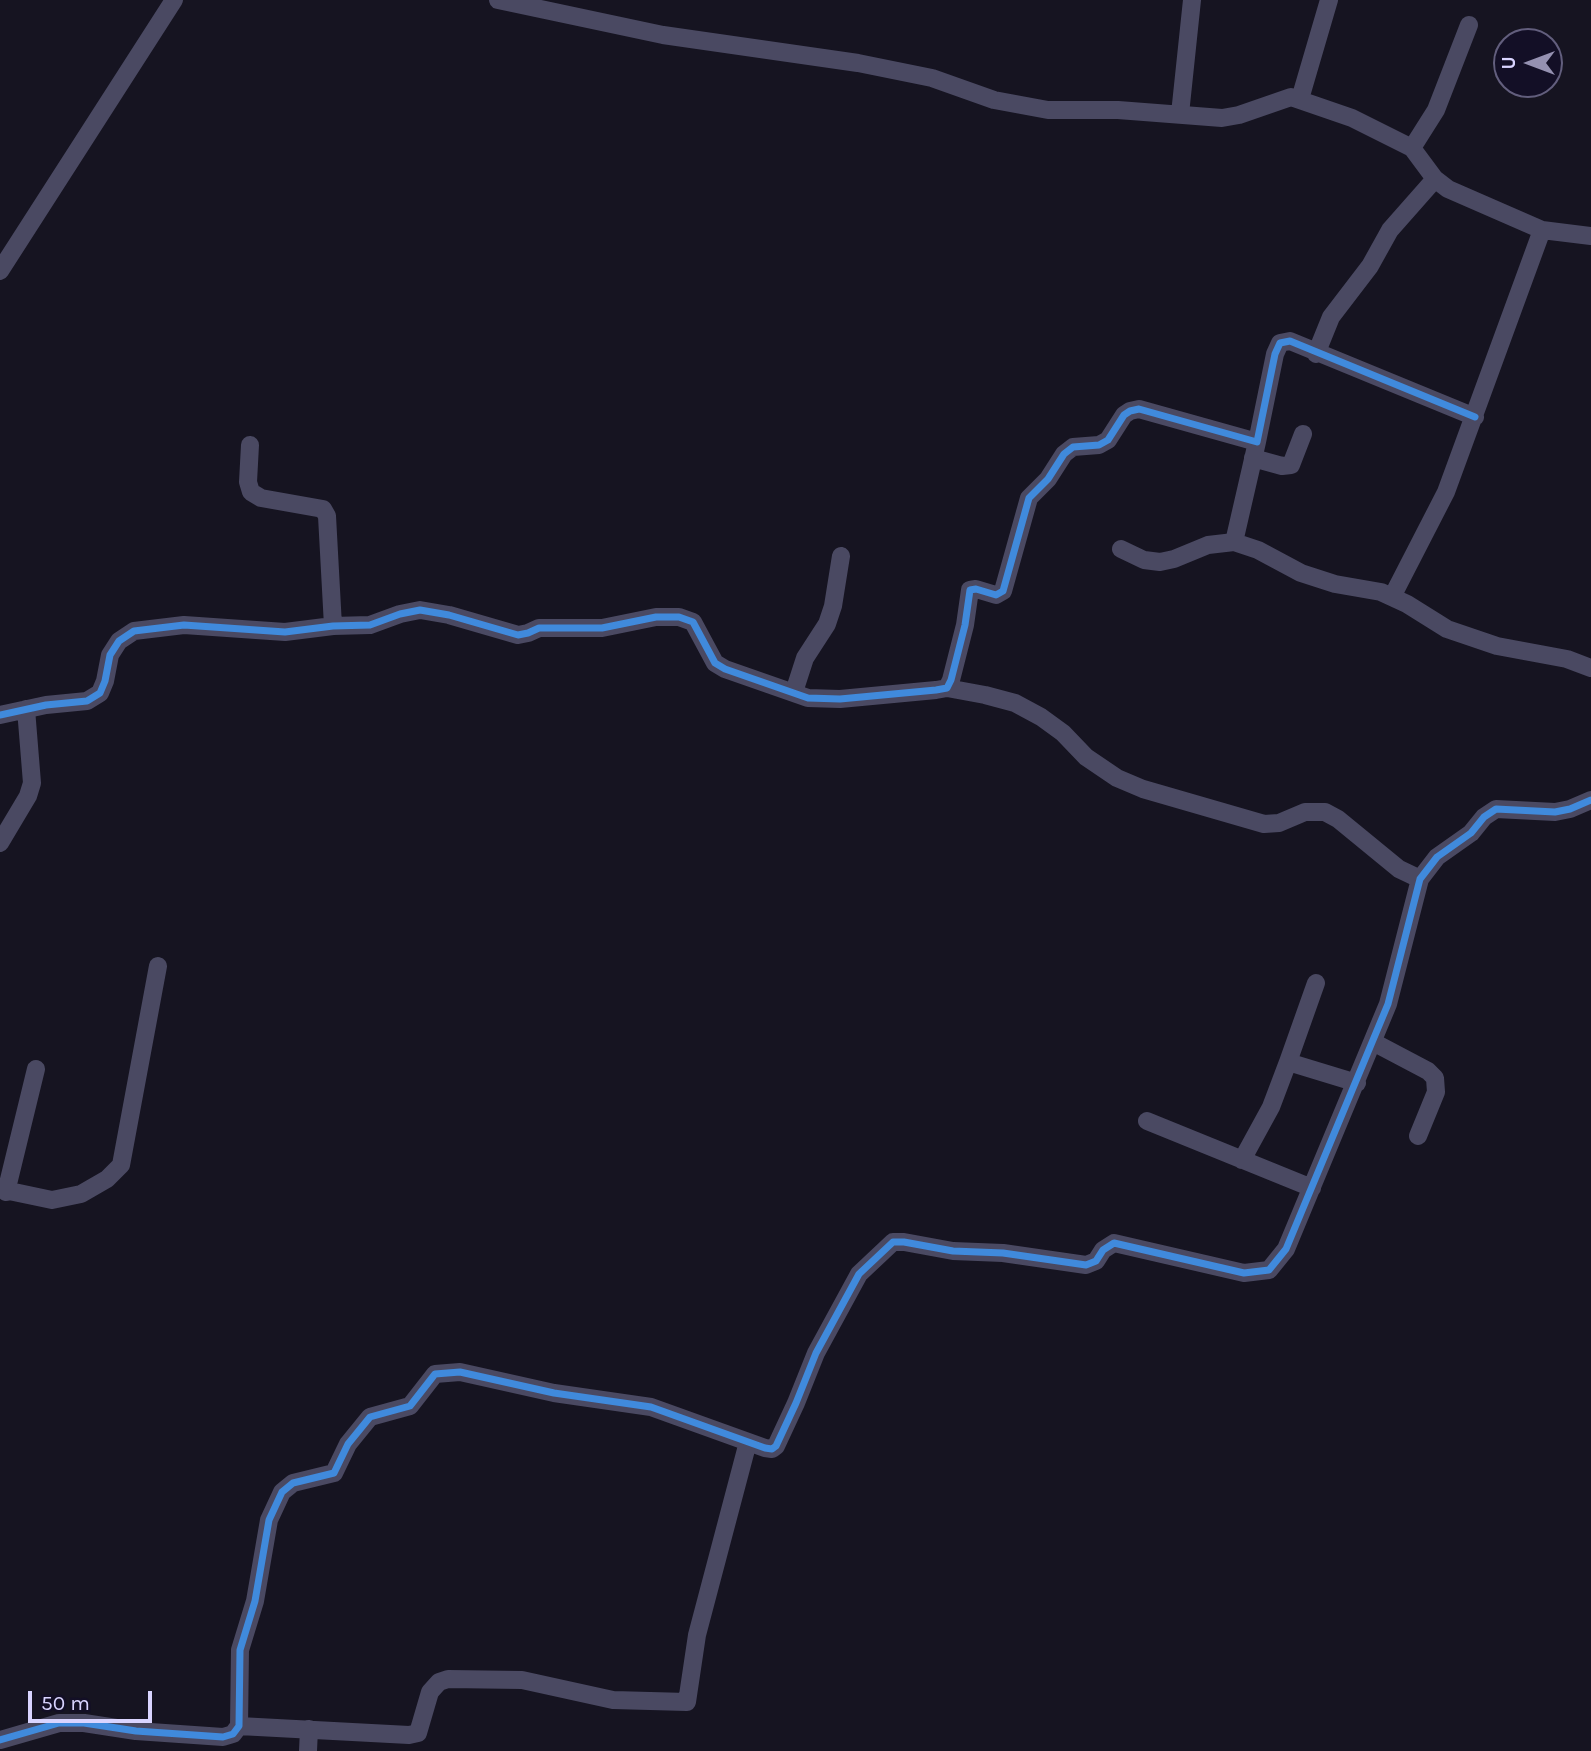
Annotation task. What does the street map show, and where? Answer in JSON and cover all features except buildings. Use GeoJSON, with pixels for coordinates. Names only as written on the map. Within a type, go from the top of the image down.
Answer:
{"type":"FeatureCollection","features":[{"type":"Feature","properties":{"kind":"street"},"geometry":{"type":"LineString","coordinates":[[0,271],[174,0]]}},
{"type":"Feature","properties":{"kind":"street"},"geometry":{"type":"LineString","coordinates":[[498,0],[663,35],[858,63],[932,78],[994,100],[1048,110],[1118,110],[1222,118],[1291,97],[1352,118],[1412,148],[1435,179],[1448,189],[1542,230],[1591,236]]}},
{"type":"Feature","properties":{"kind":"street"},"geometry":{"type":"LineString","coordinates":[[1180,114],[1192,0]]}},
{"type":"Feature","properties":{"kind":"street"},"geometry":{"type":"LineString","coordinates":[[1300,99],[1329,0]]}},
{"type":"Feature","properties":{"kind":"street"},"geometry":{"type":"LineString","coordinates":[[1412,148],[1436,110],[1469,26]]}},
{"type":"Feature","properties":{"kind":"street"},"geometry":{"type":"LineString","coordinates":[[1316,354],[1331,317],[1370,266],[1390,230],[1435,179]]}},
{"type":"Feature","properties":{"kind":"street"},"geometry":{"type":"LineString","coordinates":[[1392,597],[1446,492],[1542,230]]}},
{"type":"Feature","properties":{"kind":"street"},"geometry":{"type":"LineString","coordinates":[[1234,542],[1275,354],[1280,343],[1290,341],[1316,354],[1475,417]]}},
{"type":"Feature","properties":{"kind":"street"},"geometry":{"type":"LineString","coordinates":[[947,688],[965,625],[970,590],[976,589],[996,595],[1003,591],[1029,498],[1048,479],[1064,454],[1073,447],[1099,445],[1108,440],[1124,415],[1139,409],[1255,450],[1282,466],[1291,465],[1303,434]]}},
{"type":"Feature","properties":{"kind":"street"},"geometry":{"type":"LineString","coordinates":[[250,445],[248,482],[251,492],[261,498],[323,509],[327,516],[333,626]]}},
{"type":"Feature","properties":{"kind":"street"},"geometry":{"type":"LineString","coordinates":[[1121,549],[1144,560],[1160,562],[1208,545],[1234,542],[1258,550],[1301,573],[1335,584],[1381,592],[1447,629],[1497,646],[1567,659],[1591,668]]}},
{"type":"Feature","properties":{"kind":"street"},"geometry":{"type":"LineString","coordinates":[[794,692],[805,658],[827,624],[833,606],[841,556]]}},
{"type":"Feature","properties":{"kind":"street"},"geometry":{"type":"LineString","coordinates":[[0,715],[87,701],[100,693],[110,655],[119,641],[134,631],[184,625],[285,632],[370,625],[420,610],[449,615],[518,635],[539,628],[603,628],[656,617],[679,617],[693,622],[715,663],[725,669],[808,698],[840,699],[947,688],[1015,704],[1041,717],[1063,733],[1087,757],[1116,778],[1143,789],[1264,824],[1279,822],[1305,812],[1325,812],[1338,819],[1399,869],[1420,879]]}},
{"type":"Feature","properties":{"kind":"street"},"geometry":{"type":"LineString","coordinates":[[0,843],[28,796],[32,783],[26,709]]}},
{"type":"Feature","properties":{"kind":"street"},"geometry":{"type":"LineString","coordinates":[[0,1740],[59,1723],[84,1723],[136,1731],[223,1737],[233,1734],[239,1726],[240,1650],[255,1601],[269,1520],[282,1492],[293,1483],[334,1473],[348,1444],[370,1416],[410,1406],[435,1374],[460,1372],[554,1393],[651,1407],[772,1449],[776,1446],[816,1353],[859,1274],[893,1242],[904,1241],[953,1251],[1003,1253],[1087,1265],[1096,1261],[1102,1250],[1114,1243],[1244,1273],[1269,1270],[1286,1249],[1388,1004],[1420,879],[1437,857],[1471,833],[1484,817],[1496,808],[1555,812],[1591,800]]}},
{"type":"Feature","properties":{"kind":"street"},"geometry":{"type":"LineString","coordinates":[[36,1069],[3,1190],[52,1200],[81,1194],[107,1179],[121,1166],[158,966]]}},
{"type":"Feature","properties":{"kind":"street"},"geometry":{"type":"LineString","coordinates":[[1242,1160],[1271,1107],[1316,983]]}},
{"type":"Feature","properties":{"kind":"street"},"geometry":{"type":"LineString","coordinates":[[1373,1042],[1428,1071],[1435,1078],[1436,1092],[1418,1136]]}},
{"type":"Feature","properties":{"kind":"street"},"geometry":{"type":"LineString","coordinates":[[1288,1062],[1357,1083]]}},
{"type":"Feature","properties":{"kind":"street"},"geometry":{"type":"LineString","coordinates":[[1147,1121],[1312,1188]]}},
{"type":"Feature","properties":{"kind":"street"},"geometry":{"type":"LineString","coordinates":[[239,1726],[409,1735],[418,1733],[430,1692],[439,1682],[448,1679],[513,1679],[613,1700],[687,1702],[700,1621],[748,1442]]}},
{"type":"Feature","properties":{"kind":"street"},"geometry":{"type":"LineString","coordinates":[[308,1751],[309,1729]]}},
{"type":"Feature","properties":{"kind":"cycle path"},"geometry":{"type":"LineString","coordinates":[[0,715],[46,705],[87,701],[100,693],[110,655],[119,641],[134,631],[184,625],[285,632],[370,625],[420,610],[449,615],[518,635],[539,628],[602,628],[656,617],[679,617],[693,622],[715,663],[808,698],[840,699],[947,688],[965,625],[970,590],[976,589],[996,595],[1003,591],[1029,498],[1048,479],[1064,454],[1073,447],[1099,445],[1108,440],[1124,415],[1130,411],[1139,409],[1257,442],[1275,354],[1280,343],[1290,341],[1475,417]]}},
{"type":"Feature","properties":{"kind":"cycle path"},"geometry":{"type":"LineString","coordinates":[[0,1740],[59,1723],[84,1723],[136,1731],[223,1737],[233,1734],[239,1726],[240,1650],[255,1601],[269,1520],[282,1492],[293,1483],[334,1473],[348,1444],[370,1417],[410,1406],[435,1374],[460,1372],[554,1393],[651,1407],[772,1449],[776,1446],[796,1403],[816,1353],[859,1274],[893,1242],[1086,1265],[1096,1261],[1103,1250],[1114,1243],[1244,1273],[1269,1270],[1286,1249],[1388,1004],[1420,879],[1437,857],[1471,833],[1484,817],[1496,809],[1555,812],[1591,800]]}}]}
